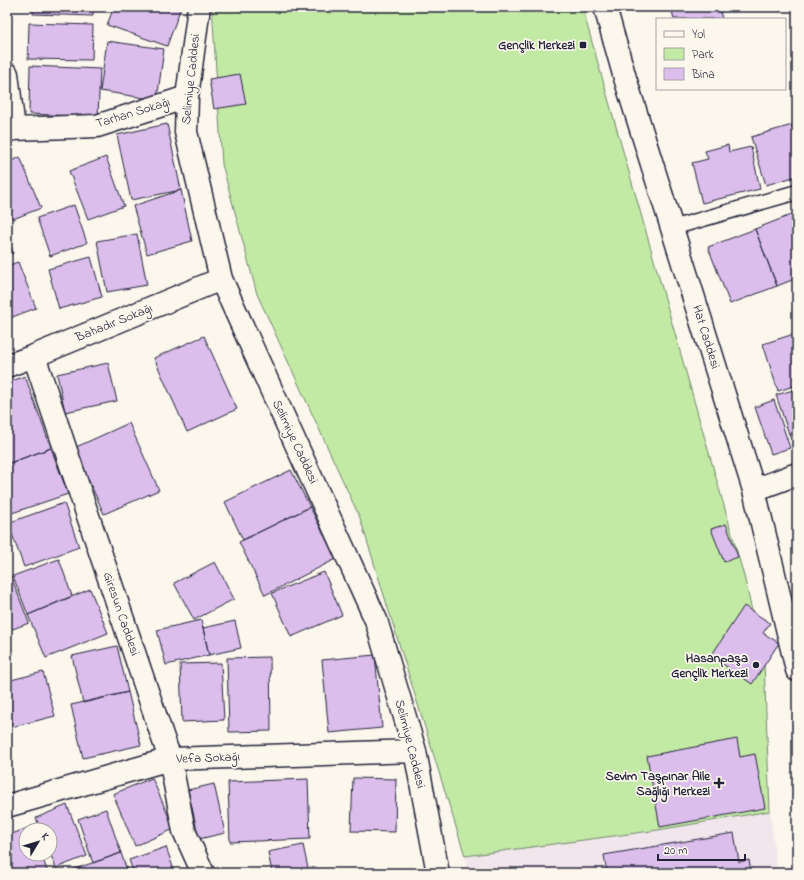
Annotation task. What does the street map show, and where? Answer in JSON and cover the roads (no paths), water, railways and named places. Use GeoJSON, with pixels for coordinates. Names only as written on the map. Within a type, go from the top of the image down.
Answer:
{"type":"FeatureCollection","features":[{"type":"Feature","properties":{"kind":"street","name":"Selimiye Caddesi"},"geometry":{"type":"LineString","coordinates":[[199,7],[187,97],[186,132],[221,279],[376,620],[415,751],[438,873]]}},
{"type":"Feature","properties":{"kind":"street","name":"Hat Caddesi"},"geometry":{"type":"LineString","coordinates":[[606,7],[625,78],[754,490],[797,670]]}},
{"type":"Feature","properties":{"kind":"street"},"geometry":{"type":"LineString","coordinates":[[7,74],[10,130]]}},
{"type":"Feature","properties":{"kind":"street","name":"Tarhan Sokağı"},"geometry":{"type":"LineString","coordinates":[[10,130],[97,126],[187,97]]}},
{"type":"Feature","properties":{"kind":"street","name":"Bahadır Sokağı"},"geometry":{"type":"LineString","coordinates":[[7,366],[221,279]]}},
{"type":"Feature","properties":{"kind":"street","name":"Giresun Caddesi"},"geometry":{"type":"LineString","coordinates":[[34,356],[170,759],[184,831],[204,873]]}},
{"type":"Feature","properties":{"kind":"street"},"geometry":{"type":"LineString","coordinates":[[754,490],[797,474]]}},
{"type":"Feature","properties":{"kind":"street","name":"Vefa Sokağı"},"geometry":{"type":"LineString","coordinates":[[7,806],[170,759],[415,751]]}},
{"type":"Feature","properties":{"kind":"lane"},"geometry":{"type":"LineString","coordinates":[[672,228],[797,192]]}},
{"type":"Feature","properties":{"kind":"place","name":"Gençlik Merkezi"},"geometry":{"type":"Point","coordinates":[583,45]}},
{"type":"Feature","properties":{"kind":"place","name":"Hasanpaşa Gençlik Merkezi"},"geometry":{"type":"Point","coordinates":[756,665]}},
{"type":"Feature","properties":{"kind":"place","name":"Sevim Taşpınar Aile Sağlığı Merkezi"},"geometry":{"type":"Point","coordinates":[719,783]}}]}
